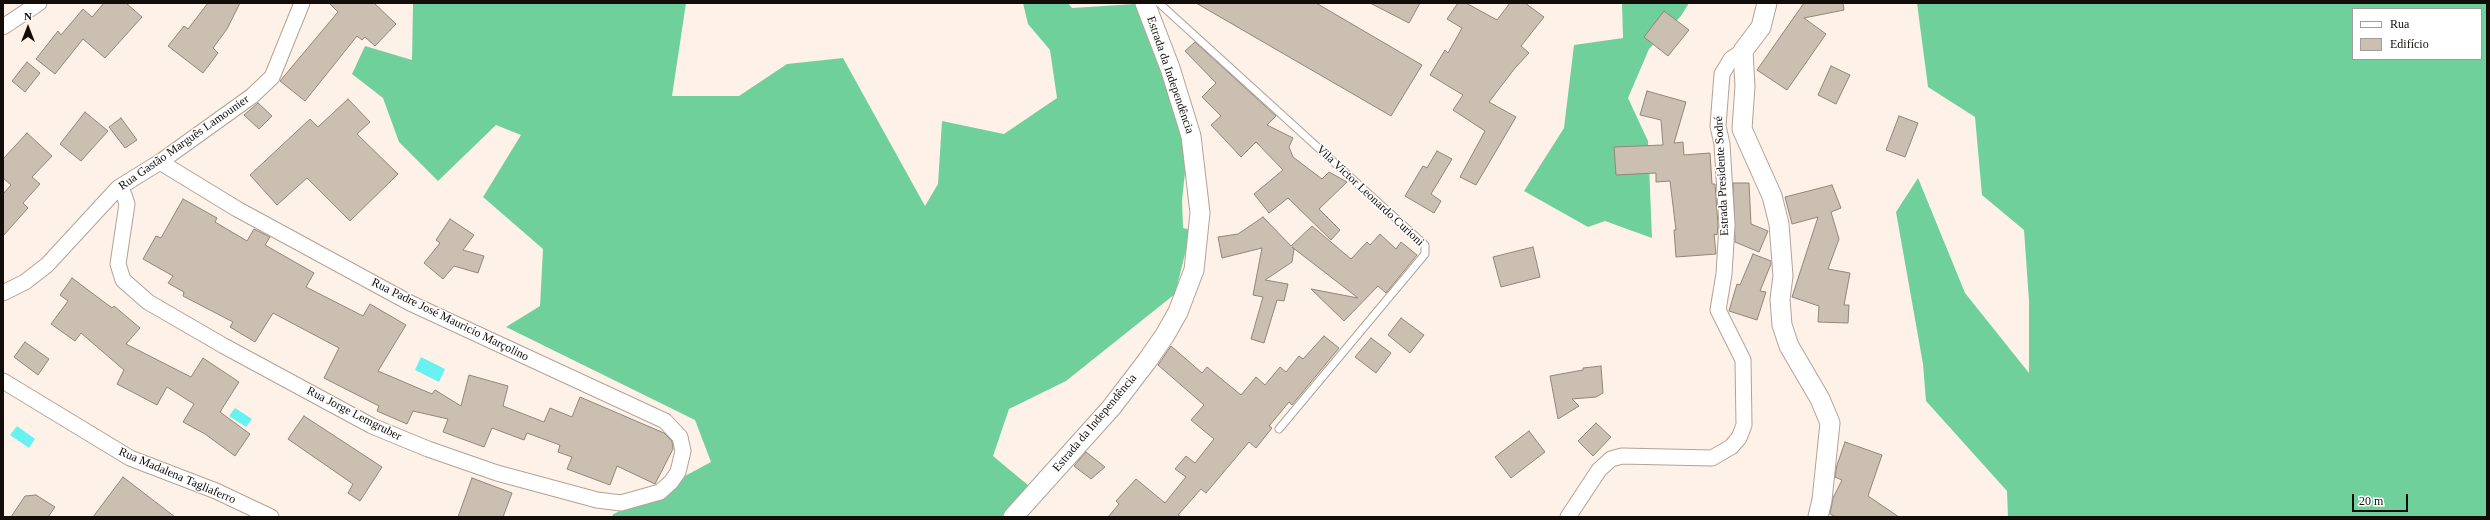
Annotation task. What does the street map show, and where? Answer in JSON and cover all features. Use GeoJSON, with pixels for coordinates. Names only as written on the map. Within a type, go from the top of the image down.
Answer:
{"type":"FeatureCollection","features":[{"type":"Feature","properties":{"kind":"street"},"geometry":{"type":"LineString","coordinates":[[3,27],[39,3]]}},
{"type":"Feature","properties":{"kind":"street","name":"Rua Gastão Marguês Lamounier"},"geometry":{"type":"LineString","coordinates":[[3,293],[25,282],[46,265],[118,188],[160,162],[252,96],[272,77],[302,3]]}},
{"type":"Feature","properties":{"kind":"street","name":"Estrada da Independência"},"geometry":{"type":"LineString","coordinates":[[1013,517],[1111,408],[1166,335],[1178,312],[1194,270],[1200,213],[1191,136],[1170,68],[1145,3]]}},
{"type":"Feature","properties":{"kind":"street","name":"Estrada Presidente Sodré"},"geometry":{"type":"LineString","coordinates":[[1568,517],[1599,470],[1611,459],[1622,456],[1712,458],[1731,447],[1739,438],[1744,425],[1743,360],[1718,310],[1724,274],[1727,225],[1722,144],[1718,126],[1722,74],[1731,60],[1743,51],[1761,27],[1767,3]]}},
{"type":"Feature","properties":{"kind":"street"},"geometry":{"type":"LineString","coordinates":[[1743,51],[1745,86],[1742,129],[1772,196],[1779,224],[1783,276],[1780,299],[1782,325],[1789,346],[1820,399],[1830,423],[1823,493],[1818,517]]}},
{"type":"Feature","properties":{"kind":"street","name":"Rua Padre José Mauricio Marçolino"},"geometry":{"type":"LineString","coordinates":[[160,162],[237,209],[410,303],[665,421],[680,437],[683,451],[681,460]]}},
{"type":"Feature","properties":{"kind":"street","name":"Rua Jorge Lemgruber"},"geometry":{"type":"LineString","coordinates":[[118,188],[124,195],[127,204],[118,264],[123,280],[148,302],[372,426],[428,449],[497,473],[551,489],[621,503],[660,492],[675,477],[681,460]]}},
{"type":"Feature","properties":{"kind":"street","name":"Rua Madalena Tagliaferro"},"geometry":{"type":"LineString","coordinates":[[3,382],[130,458],[216,491],[271,517]]}},
{"type":"Feature","properties":{"kind":"lane","name":"Vila Victor Leonardo Curioni"},"geometry":{"type":"LineString","coordinates":[[1160,3],[1425,246],[1425,254],[1279,429]]}},
{"type":"Feature","properties":{"kind":"green space"},"geometry":{"type":"Polygon","coordinates":[[[413,3],[686,3],[672,96],[739,96],[787,64],[843,58],[925,206],[938,184],[942,121],[1004,134],[1057,98],[1050,50],[1028,24],[1023,3],[1068,3],[1072,8],[1135,4],[1188,145],[1182,200],[1183,228],[1191,230],[1175,294],[1066,381],[1009,409],[993,456],[1035,491],[1011,517],[614,517],[612,515],[711,462],[695,420],[506,327],[540,306],[543,249],[483,197],[521,135],[496,125],[438,181],[399,142],[383,98],[352,74],[365,46],[412,60],[413,3]]]}},
{"type":"Feature","properties":{"kind":"green space"},"geometry":{"type":"Polygon","coordinates":[[[1622,3],[1689,3],[1681,16],[1649,49],[1628,98],[1648,141],[1652,238],[1605,221],[1588,227],[1524,191],[1564,128],[1574,45],[1623,38],[1622,3]]]}},
{"type":"Feature","properties":{"kind":"green space"},"geometry":{"type":"Polygon","coordinates":[[[1917,3],[2487,3],[2487,517],[2008,517],[2007,491],[1926,401],[1923,364],[1896,212],[1918,178],[1965,293],[2029,373],[2029,301],[2024,230],[1982,195],[1975,117],[1928,87],[1917,3]]]}},
{"type":"Feature","properties":{"kind":"water"},"geometry":{"type":"Polygon","coordinates":[[[421,357],[445,369],[439,382],[415,370],[421,357]]]}},
{"type":"Feature","properties":{"kind":"water"},"geometry":{"type":"Polygon","coordinates":[[[235,408],[252,419],[246,427],[229,416],[235,408]]]}},
{"type":"Feature","properties":{"kind":"water"},"geometry":{"type":"Polygon","coordinates":[[[17,426],[35,439],[29,448],[10,435],[17,426]]]}},
{"type":"Feature","properties":{"kind":"building"},"geometry":{"type":"Polygon","coordinates":[[[104,3],[126,3],[142,17],[105,58],[83,39],[55,74],[36,59],[58,31],[61,35],[83,9],[92,17],[104,3]]]}},
{"type":"Feature","properties":{"kind":"building"},"geometry":{"type":"Polygon","coordinates":[[[208,3],[240,3],[227,29],[213,48],[218,53],[203,73],[168,46],[184,26],[188,29],[208,3]]]}},
{"type":"Feature","properties":{"kind":"building"},"geometry":{"type":"Polygon","coordinates":[[[329,3],[374,3],[396,24],[375,46],[365,37],[362,40],[357,36],[305,101],[280,81],[338,12],[329,3]]]}},
{"type":"Feature","properties":{"kind":"building"},"geometry":{"type":"Polygon","coordinates":[[[1196,3],[1316,3],[1422,65],[1391,116],[1196,3]]]}},
{"type":"Feature","properties":{"kind":"building"},"geometry":{"type":"Polygon","coordinates":[[[1370,3],[1420,3],[1409,23],[1370,3]]]}},
{"type":"Feature","properties":{"kind":"building"},"geometry":{"type":"Polygon","coordinates":[[[1458,3],[1466,3],[1497,20],[1510,3],[1525,3],[1544,17],[1521,46],[1529,53],[1515,68],[1489,102],[1516,117],[1476,185],[1460,177],[1485,131],[1453,110],[1463,95],[1430,75],[1445,50],[1448,53],[1462,28],[1447,19],[1458,3]]]}},
{"type":"Feature","properties":{"kind":"building"},"geometry":{"type":"Polygon","coordinates":[[[1804,3],[1843,3],[1844,10],[1804,18],[1826,34],[1787,90],[1757,70],[1804,3]]]}},
{"type":"Feature","properties":{"kind":"building"},"geometry":{"type":"Polygon","coordinates":[[[1664,11],[1689,30],[1668,56],[1644,37],[1664,11]]]}},
{"type":"Feature","properties":{"kind":"building"},"geometry":{"type":"Polygon","coordinates":[[[1195,42],[1276,116],[1267,125],[1293,138],[1289,147],[1293,157],[1322,179],[1329,172],[1347,182],[1319,209],[1340,230],[1331,240],[1288,198],[1269,213],[1254,194],[1283,170],[1256,142],[1241,157],[1211,125],[1221,116],[1202,97],[1216,83],[1185,51],[1195,42]]]}},
{"type":"Feature","properties":{"kind":"building"},"geometry":{"type":"Polygon","coordinates":[[[27,62],[40,73],[25,92],[12,81],[27,62]]]}},
{"type":"Feature","properties":{"kind":"building"},"geometry":{"type":"Polygon","coordinates":[[[1831,66],[1850,75],[1836,104],[1818,95],[1831,66]]]}},
{"type":"Feature","properties":{"kind":"building"},"geometry":{"type":"Polygon","coordinates":[[[1647,91],[1686,102],[1674,143],[1683,142],[1684,155],[1710,153],[1712,184],[1715,184],[1718,225],[1717,235],[1714,234],[1716,254],[1676,257],[1674,230],[1676,230],[1670,181],[1656,182],[1656,173],[1616,175],[1614,147],[1663,145],[1661,120],[1640,115],[1647,91]]]}},
{"type":"Feature","properties":{"kind":"building"},"geometry":{"type":"Polygon","coordinates":[[[348,99],[370,122],[357,134],[398,174],[350,221],[307,178],[277,205],[250,175],[310,119],[318,127],[348,99]]]}},
{"type":"Feature","properties":{"kind":"building"},"geometry":{"type":"Polygon","coordinates":[[[258,103],[272,116],[259,129],[244,115],[258,103]]]}},
{"type":"Feature","properties":{"kind":"building"},"geometry":{"type":"Polygon","coordinates":[[[85,112],[108,131],[81,161],[60,144],[85,112]]]}},
{"type":"Feature","properties":{"kind":"building"},"geometry":{"type":"Polygon","coordinates":[[[1899,116],[1918,123],[1905,157],[1886,150],[1899,116]]]}},
{"type":"Feature","properties":{"kind":"building"},"geometry":{"type":"Polygon","coordinates":[[[121,118],[137,140],[125,148],[109,127],[121,118]]]}},
{"type":"Feature","properties":{"kind":"building"},"geometry":{"type":"Polygon","coordinates":[[[27,133],[52,156],[32,177],[40,184],[23,203],[28,208],[3,236],[3,194],[11,185],[3,178],[3,159],[27,133]]]}},
{"type":"Feature","properties":{"kind":"building"},"geometry":{"type":"Polygon","coordinates":[[[1437,151],[1452,159],[1431,194],[1441,201],[1434,213],[1405,196],[1423,166],[1427,168],[1437,151]]]}},
{"type":"Feature","properties":{"kind":"building"},"geometry":{"type":"Polygon","coordinates":[[[1733,183],[1749,183],[1751,224],[1768,231],[1759,252],[1735,242],[1733,183]]]}},
{"type":"Feature","properties":{"kind":"building"},"geometry":{"type":"Polygon","coordinates":[[[1832,185],[1841,208],[1831,212],[1839,239],[1828,269],[1850,273],[1844,305],[1849,305],[1848,323],[1818,322],[1819,306],[1792,297],[1818,217],[1792,224],[1785,197],[1832,185]]]}},
{"type":"Feature","properties":{"kind":"building"},"geometry":{"type":"Polygon","coordinates":[[[183,199],[217,218],[215,222],[247,241],[254,229],[270,237],[265,245],[314,273],[306,287],[363,316],[370,304],[406,325],[378,371],[432,394],[435,390],[461,406],[469,375],[508,386],[503,406],[544,422],[550,408],[572,417],[580,397],[664,433],[672,441],[673,449],[655,484],[617,466],[610,485],[567,469],[572,457],[558,452],[560,445],[527,433],[524,440],[492,428],[484,447],[443,432],[448,419],[413,411],[407,424],[377,411],[379,406],[324,378],[339,348],[273,313],[255,342],[230,327],[233,322],[183,296],[184,292],[168,283],[173,276],[143,259],[156,236],[161,238],[183,199]]]}},
{"type":"Feature","properties":{"kind":"building"},"geometry":{"type":"Polygon","coordinates":[[[1263,217],[1291,246],[1312,226],[1351,259],[1367,242],[1370,245],[1380,234],[1396,249],[1401,242],[1417,255],[1386,293],[1378,286],[1344,321],[1311,289],[1358,298],[1292,247],[1294,249],[1292,262],[1265,280],[1288,284],[1284,301],[1277,300],[1264,343],[1251,339],[1263,297],[1253,295],[1262,248],[1222,258],[1218,237],[1238,234],[1263,217]]]}},
{"type":"Feature","properties":{"kind":"building"},"geometry":{"type":"Polygon","coordinates":[[[450,219],[474,235],[463,250],[484,256],[478,273],[454,266],[443,279],[424,263],[440,243],[436,240],[450,219]]]}},
{"type":"Feature","properties":{"kind":"building"},"geometry":{"type":"Polygon","coordinates":[[[1533,247],[1540,277],[1501,287],[1493,257],[1533,247]]]}},
{"type":"Feature","properties":{"kind":"building"},"geometry":{"type":"Polygon","coordinates":[[[1753,254],[1771,261],[1760,291],[1766,292],[1757,320],[1729,311],[1737,284],[1740,285],[1753,254]]]}},
{"type":"Feature","properties":{"kind":"building"},"geometry":{"type":"Polygon","coordinates":[[[72,278],[112,308],[114,306],[140,328],[126,344],[191,377],[203,358],[239,382],[220,412],[250,434],[235,456],[205,434],[183,422],[194,404],[167,387],[157,405],[117,384],[124,370],[81,333],[75,341],[51,324],[68,301],[60,295],[72,278]]]}},
{"type":"Feature","properties":{"kind":"building"},"geometry":{"type":"Polygon","coordinates":[[[1401,318],[1424,335],[1410,353],[1388,335],[1401,318]]]}},
{"type":"Feature","properties":{"kind":"building"},"geometry":{"type":"Polygon","coordinates":[[[1324,336],[1339,348],[1292,405],[1289,402],[1269,426],[1272,428],[1256,448],[1249,442],[1206,493],[1201,489],[1178,515],[1181,517],[1108,517],[1119,504],[1116,501],[1136,479],[1165,503],[1186,477],[1175,469],[1186,456],[1195,463],[1214,439],[1191,420],[1204,405],[1158,365],[1171,346],[1202,373],[1207,367],[1241,395],[1256,377],[1265,385],[1280,367],[1286,372],[1299,356],[1303,359],[1324,336]]]}},
{"type":"Feature","properties":{"kind":"building"},"geometry":{"type":"Polygon","coordinates":[[[1371,338],[1391,353],[1376,373],[1355,357],[1371,338]]]}},
{"type":"Feature","properties":{"kind":"building"},"geometry":{"type":"Polygon","coordinates":[[[25,342],[49,359],[38,375],[14,357],[25,342]]]}},
{"type":"Feature","properties":{"kind":"building"},"geometry":{"type":"Polygon","coordinates":[[[1601,366],[1603,393],[1596,397],[1572,399],[1579,406],[1558,419],[1550,376],[1583,370],[1583,368],[1601,366]]]}},
{"type":"Feature","properties":{"kind":"building"},"geometry":{"type":"Polygon","coordinates":[[[304,416],[382,467],[360,501],[348,493],[353,484],[288,439],[304,416]]]}},
{"type":"Feature","properties":{"kind":"building"},"geometry":{"type":"Polygon","coordinates":[[[1596,423],[1611,437],[1593,456],[1578,441],[1596,423]]]}},
{"type":"Feature","properties":{"kind":"building"},"geometry":{"type":"Polygon","coordinates":[[[1529,431],[1545,452],[1511,478],[1495,457],[1529,431]]]}},
{"type":"Feature","properties":{"kind":"building"},"geometry":{"type":"Polygon","coordinates":[[[1845,442],[1882,455],[1868,496],[1899,517],[1836,517],[1830,514],[1833,498],[1842,480],[1835,477],[1837,465],[1845,442]]]}},
{"type":"Feature","properties":{"kind":"building"},"geometry":{"type":"Polygon","coordinates":[[[1086,452],[1105,467],[1091,479],[1074,466],[1086,452]]]}},
{"type":"Feature","properties":{"kind":"building"},"geometry":{"type":"Polygon","coordinates":[[[123,477],[175,517],[93,517],[123,477]]]}},
{"type":"Feature","properties":{"kind":"building"},"geometry":{"type":"Polygon","coordinates":[[[472,478],[512,493],[503,517],[458,517],[472,478]]]}},
{"type":"Feature","properties":{"kind":"building"},"geometry":{"type":"Polygon","coordinates":[[[36,495],[55,507],[48,517],[11,517],[25,496],[36,495]]]}}]}
